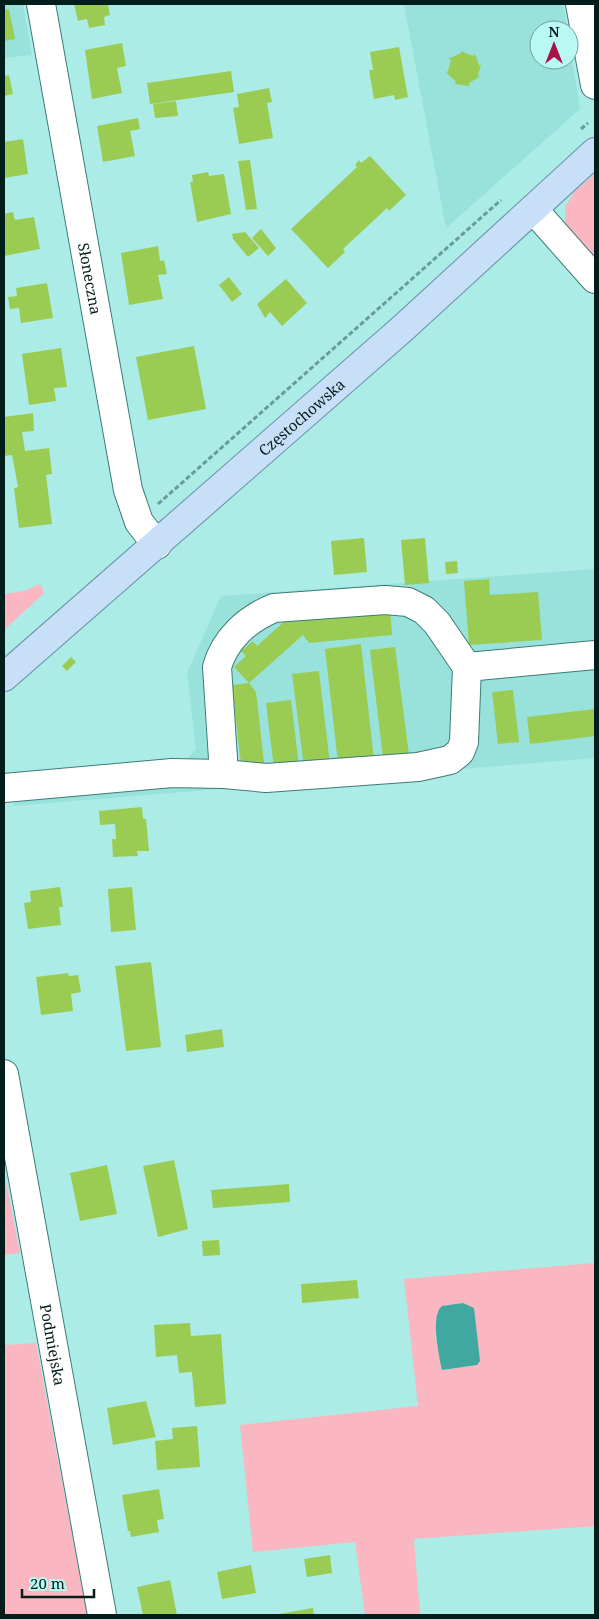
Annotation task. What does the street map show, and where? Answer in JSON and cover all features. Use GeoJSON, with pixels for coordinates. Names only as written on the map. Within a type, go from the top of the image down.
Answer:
{"type":"FeatureCollection","features":[{"type":"Feature","properties":{"kind":"main road","name":"Częstochowska"},"geometry":{"type":"LineString","coordinates":[[4,677],[394,336],[595,152]]}},
{"type":"Feature","properties":{"kind":"street","name":"Słoneczna"},"geometry":{"type":"LineString","coordinates":[[41,4],[128,490],[139,522],[157,545]]}},
{"type":"Feature","properties":{"kind":"street"},"geometry":{"type":"LineString","coordinates":[[580,4],[595,85]]}},
{"type":"Feature","properties":{"kind":"street"},"geometry":{"type":"LineString","coordinates":[[532,209],[595,279]]}},
{"type":"Feature","properties":{"kind":"street"},"geometry":{"type":"LineString","coordinates":[[4,788],[172,773],[224,774],[266,778],[418,767],[450,760],[460,752],[464,742],[466,667],[436,623],[424,610],[408,602],[385,600],[274,608],[260,614],[229,640],[221,651],[217,667],[224,774]]}},
{"type":"Feature","properties":{"kind":"street"},"geometry":{"type":"LineString","coordinates":[[466,667],[595,656]]}},
{"type":"Feature","properties":{"kind":"street","name":"Podmiejska"},"geometry":{"type":"LineString","coordinates":[[4,1074],[102,1615]]}},
{"type":"Feature","properties":{"kind":"path"},"geometry":{"type":"LineString","coordinates":[[576,133],[588,123]]}},
{"type":"Feature","properties":{"kind":"path"},"geometry":{"type":"LineString","coordinates":[[155,507],[503,199]]}},
{"type":"Feature","properties":{"kind":"shaded area"},"geometry":{"type":"Polygon","coordinates":[[[4,4],[23,4],[32,55],[4,58],[4,4]]]}},
{"type":"Feature","properties":{"kind":"shaded area"},"geometry":{"type":"Polygon","coordinates":[[[404,4],[563,4],[566,20],[529,20],[529,70],[574,70],[580,109],[446,228],[404,4]]]}},
{"type":"Feature","properties":{"kind":"shaded area"},"geometry":{"type":"Polygon","coordinates":[[[595,174],[595,266],[566,232],[565,207],[575,191],[595,174]]]}},
{"type":"Feature","properties":{"kind":"shaded area"},"geometry":{"type":"Polygon","coordinates":[[[595,569],[595,758],[14,806],[14,772],[186,760],[196,749],[187,673],[221,596],[595,569]]]}},
{"type":"Feature","properties":{"kind":"shaded area"},"geometry":{"type":"Polygon","coordinates":[[[40,584],[44,593],[4,630],[4,594],[24,591],[40,584]]]}},
{"type":"Feature","properties":{"kind":"shaded area"},"geometry":{"type":"Polygon","coordinates":[[[4,1172],[20,1253],[4,1255],[4,1172]]]}},
{"type":"Feature","properties":{"kind":"shaded area"},"geometry":{"type":"Polygon","coordinates":[[[595,1263],[595,1526],[414,1539],[420,1615],[365,1615],[355,1542],[253,1552],[240,1425],[418,1406],[404,1279],[595,1263]],[[464,1303],[442,1306],[437,1312],[438,1326],[435,1336],[442,1370],[477,1365],[464,1303]]]}},
{"type":"Feature","properties":{"kind":"shaded area"},"geometry":{"type":"Polygon","coordinates":[[[463,1303],[474,1308],[480,1361],[477,1365],[442,1370],[436,1336],[438,1311],[442,1306],[463,1303]]]}},
{"type":"Feature","properties":{"kind":"shaded area"},"geometry":{"type":"Polygon","coordinates":[[[36,1343],[87,1615],[4,1615],[4,1345],[36,1343]]]}},
{"type":"Feature","properties":{"kind":"building"},"geometry":{"type":"Polygon","coordinates":[[[74,4],[108,4],[110,15],[104,17],[105,25],[89,28],[87,19],[78,21],[74,4]]]}},
{"type":"Feature","properties":{"kind":"building"},"geometry":{"type":"Polygon","coordinates":[[[9,9],[15,39],[4,41],[4,10],[9,9]]]}},
{"type":"Feature","properties":{"kind":"building"},"geometry":{"type":"Polygon","coordinates":[[[122,43],[126,66],[117,68],[122,93],[92,99],[85,50],[122,43]]]}},
{"type":"Feature","properties":{"kind":"building"},"geometry":{"type":"Polygon","coordinates":[[[399,47],[408,97],[395,100],[394,95],[374,99],[369,70],[373,70],[370,52],[399,47]]]}},
{"type":"Feature","properties":{"kind":"building"},"geometry":{"type":"Polygon","coordinates":[[[461,51],[473,56],[475,54],[479,65],[481,65],[479,77],[469,83],[469,86],[455,84],[456,82],[446,72],[451,60],[448,59],[461,53],[461,51]]]}},
{"type":"Feature","properties":{"kind":"building"},"geometry":{"type":"Polygon","coordinates":[[[231,71],[234,92],[150,104],[147,83],[231,71]]]}},
{"type":"Feature","properties":{"kind":"building"},"geometry":{"type":"Polygon","coordinates":[[[9,75],[13,94],[4,96],[4,76],[9,75]]]}},
{"type":"Feature","properties":{"kind":"building"},"geometry":{"type":"Polygon","coordinates":[[[269,88],[272,102],[267,103],[273,138],[239,144],[233,108],[239,107],[237,94],[269,88]]]}},
{"type":"Feature","properties":{"kind":"building"},"geometry":{"type":"Polygon","coordinates":[[[176,101],[178,116],[155,118],[153,104],[176,101]]]}},
{"type":"Feature","properties":{"kind":"building"},"geometry":{"type":"Polygon","coordinates":[[[138,118],[140,129],[130,131],[135,156],[103,162],[97,126],[138,118]]]}},
{"type":"Feature","properties":{"kind":"building"},"geometry":{"type":"Polygon","coordinates":[[[23,139],[28,174],[4,178],[4,142],[23,139]]]}},
{"type":"Feature","properties":{"kind":"building"},"geometry":{"type":"Polygon","coordinates":[[[370,156],[406,195],[389,211],[387,208],[343,249],[345,252],[328,268],[291,229],[357,167],[355,165],[359,160],[361,163],[370,156]]]}},
{"type":"Feature","properties":{"kind":"building"},"geometry":{"type":"Polygon","coordinates":[[[250,160],[257,209],[246,210],[238,161],[250,160]]]}},
{"type":"Feature","properties":{"kind":"building"},"geometry":{"type":"Polygon","coordinates":[[[208,172],[209,176],[224,174],[231,214],[197,222],[190,182],[193,182],[192,175],[208,172]]]}},
{"type":"Feature","properties":{"kind":"building"},"geometry":{"type":"Polygon","coordinates":[[[13,212],[15,220],[34,217],[40,249],[4,256],[4,214],[13,212]]]}},
{"type":"Feature","properties":{"kind":"building"},"geometry":{"type":"Polygon","coordinates":[[[261,229],[276,248],[268,256],[252,238],[261,229]]]}},
{"type":"Feature","properties":{"kind":"building"},"geometry":{"type":"Polygon","coordinates":[[[245,232],[259,248],[248,257],[233,239],[232,234],[245,232]]]}},
{"type":"Feature","properties":{"kind":"building"},"geometry":{"type":"Polygon","coordinates":[[[158,246],[160,261],[164,260],[167,274],[158,275],[163,299],[129,305],[121,253],[158,246]]]}},
{"type":"Feature","properties":{"kind":"building"},"geometry":{"type":"Polygon","coordinates":[[[229,277],[242,294],[232,302],[219,285],[229,277]]]}},
{"type":"Feature","properties":{"kind":"building"},"geometry":{"type":"Polygon","coordinates":[[[286,279],[307,303],[282,326],[270,312],[265,318],[257,304],[286,279]]]}},
{"type":"Feature","properties":{"kind":"building"},"geometry":{"type":"Polygon","coordinates":[[[47,283],[53,318],[21,323],[19,308],[10,309],[8,297],[17,296],[16,288],[47,283]]]}},
{"type":"Feature","properties":{"kind":"building"},"geometry":{"type":"Polygon","coordinates":[[[194,346],[206,409],[148,420],[136,357],[194,346]]]}},
{"type":"Feature","properties":{"kind":"building"},"geometry":{"type":"Polygon","coordinates":[[[61,348],[67,387],[54,388],[56,401],[29,405],[22,354],[61,348]]]}},
{"type":"Feature","properties":{"kind":"building"},"geometry":{"type":"Polygon","coordinates":[[[33,413],[34,431],[22,432],[25,451],[49,448],[52,474],[46,475],[52,524],[19,528],[14,488],[18,487],[12,455],[4,456],[4,417],[33,413]]]}},
{"type":"Feature","properties":{"kind":"building"},"geometry":{"type":"Polygon","coordinates":[[[364,538],[367,572],[334,575],[331,541],[364,538]]]}},
{"type":"Feature","properties":{"kind":"building"},"geometry":{"type":"Polygon","coordinates":[[[425,538],[429,583],[405,585],[401,540],[425,538]]]}},
{"type":"Feature","properties":{"kind":"building"},"geometry":{"type":"Polygon","coordinates":[[[457,561],[458,573],[446,574],[445,562],[457,561]]]}},
{"type":"Feature","properties":{"kind":"building"},"geometry":{"type":"Polygon","coordinates":[[[489,579],[490,595],[538,592],[542,640],[469,645],[464,581],[489,579]]]}},
{"type":"Feature","properties":{"kind":"building"},"geometry":{"type":"Polygon","coordinates":[[[390,609],[392,635],[309,643],[303,635],[249,683],[234,667],[246,656],[241,651],[253,641],[257,646],[288,618],[390,609]]]}},
{"type":"Feature","properties":{"kind":"building"},"geometry":{"type":"Polygon","coordinates":[[[361,644],[374,760],[338,763],[325,649],[361,644]]]}},
{"type":"Feature","properties":{"kind":"building"},"geometry":{"type":"Polygon","coordinates":[[[395,647],[409,755],[383,758],[370,650],[395,647]]]}},
{"type":"Feature","properties":{"kind":"building"},"geometry":{"type":"Polygon","coordinates":[[[71,657],[76,662],[67,671],[62,666],[71,657]]]}},
{"type":"Feature","properties":{"kind":"building"},"geometry":{"type":"Polygon","coordinates":[[[319,671],[330,764],[304,767],[292,674],[319,671]]]}},
{"type":"Feature","properties":{"kind":"building"},"geometry":{"type":"Polygon","coordinates":[[[249,683],[256,692],[265,771],[242,773],[232,685],[249,683]]]}},
{"type":"Feature","properties":{"kind":"building"},"geometry":{"type":"Polygon","coordinates":[[[513,690],[519,742],[498,744],[492,692],[513,690]]]}},
{"type":"Feature","properties":{"kind":"building"},"geometry":{"type":"Polygon","coordinates":[[[291,700],[299,766],[274,769],[266,703],[291,700]]]}},
{"type":"Feature","properties":{"kind":"building"},"geometry":{"type":"Polygon","coordinates":[[[595,709],[595,736],[530,744],[527,717],[595,709]]]}},
{"type":"Feature","properties":{"kind":"building"},"geometry":{"type":"Polygon","coordinates":[[[142,807],[143,819],[146,819],[149,851],[137,851],[138,856],[113,857],[112,839],[116,839],[115,824],[100,825],[99,811],[142,807]]]}},
{"type":"Feature","properties":{"kind":"building"},"geometry":{"type":"Polygon","coordinates":[[[60,887],[63,907],[59,907],[61,925],[28,929],[24,903],[31,902],[30,891],[60,887]]]}},
{"type":"Feature","properties":{"kind":"building"},"geometry":{"type":"Polygon","coordinates":[[[132,887],[136,930],[111,932],[108,889],[132,887]]]}},
{"type":"Feature","properties":{"kind":"building"},"geometry":{"type":"Polygon","coordinates":[[[151,962],[161,1047],[126,1051],[115,966],[151,962]]]}},
{"type":"Feature","properties":{"kind":"building"},"geometry":{"type":"Polygon","coordinates":[[[68,973],[69,976],[78,975],[81,992],[71,994],[73,1011],[41,1015],[36,977],[68,973]]]}},
{"type":"Feature","properties":{"kind":"building"},"geometry":{"type":"Polygon","coordinates":[[[222,1029],[224,1047],[187,1052],[185,1035],[222,1029]]]}},
{"type":"Feature","properties":{"kind":"building"},"geometry":{"type":"Polygon","coordinates":[[[174,1160],[188,1229],[158,1237],[143,1166],[174,1160]]]}},
{"type":"Feature","properties":{"kind":"building"},"geometry":{"type":"Polygon","coordinates":[[[107,1165],[117,1214],[80,1221],[70,1173],[107,1165]]]}},
{"type":"Feature","properties":{"kind":"building"},"geometry":{"type":"Polygon","coordinates":[[[289,1184],[290,1202],[213,1208],[211,1190],[289,1184]]]}},
{"type":"Feature","properties":{"kind":"building"},"geometry":{"type":"Polygon","coordinates":[[[219,1240],[220,1255],[203,1256],[202,1241],[219,1240]]]}},
{"type":"Feature","properties":{"kind":"building"},"geometry":{"type":"Polygon","coordinates":[[[357,1280],[359,1298],[302,1303],[301,1284],[357,1280]]]}},
{"type":"Feature","properties":{"kind":"building"},"geometry":{"type":"Polygon","coordinates":[[[190,1323],[191,1336],[221,1334],[226,1404],[195,1407],[192,1372],[179,1373],[177,1355],[156,1357],[154,1325],[190,1323]]]}},
{"type":"Feature","properties":{"kind":"building"},"geometry":{"type":"Polygon","coordinates":[[[146,1401],[156,1437],[113,1445],[107,1408],[146,1401]]]}},
{"type":"Feature","properties":{"kind":"building"},"geometry":{"type":"Polygon","coordinates":[[[197,1426],[200,1467],[157,1470],[155,1441],[173,1439],[172,1428],[197,1426]]]}},
{"type":"Feature","properties":{"kind":"building"},"geometry":{"type":"Polygon","coordinates":[[[159,1489],[164,1519],[157,1520],[159,1532],[131,1537],[130,1531],[128,1531],[122,1495],[159,1489]]]}},
{"type":"Feature","properties":{"kind":"building"},"geometry":{"type":"Polygon","coordinates":[[[330,1555],[332,1573],[307,1577],[304,1559],[330,1555]]]}},
{"type":"Feature","properties":{"kind":"building"},"geometry":{"type":"Polygon","coordinates":[[[251,1565],[256,1593],[222,1599],[217,1572],[251,1565]]]}},
{"type":"Feature","properties":{"kind":"building"},"geometry":{"type":"Polygon","coordinates":[[[170,1580],[177,1615],[143,1615],[137,1587],[170,1580]]]}},
{"type":"Feature","properties":{"kind":"building"},"geometry":{"type":"Polygon","coordinates":[[[313,1608],[314,1615],[279,1615],[279,1614],[313,1608]]]}}]}
